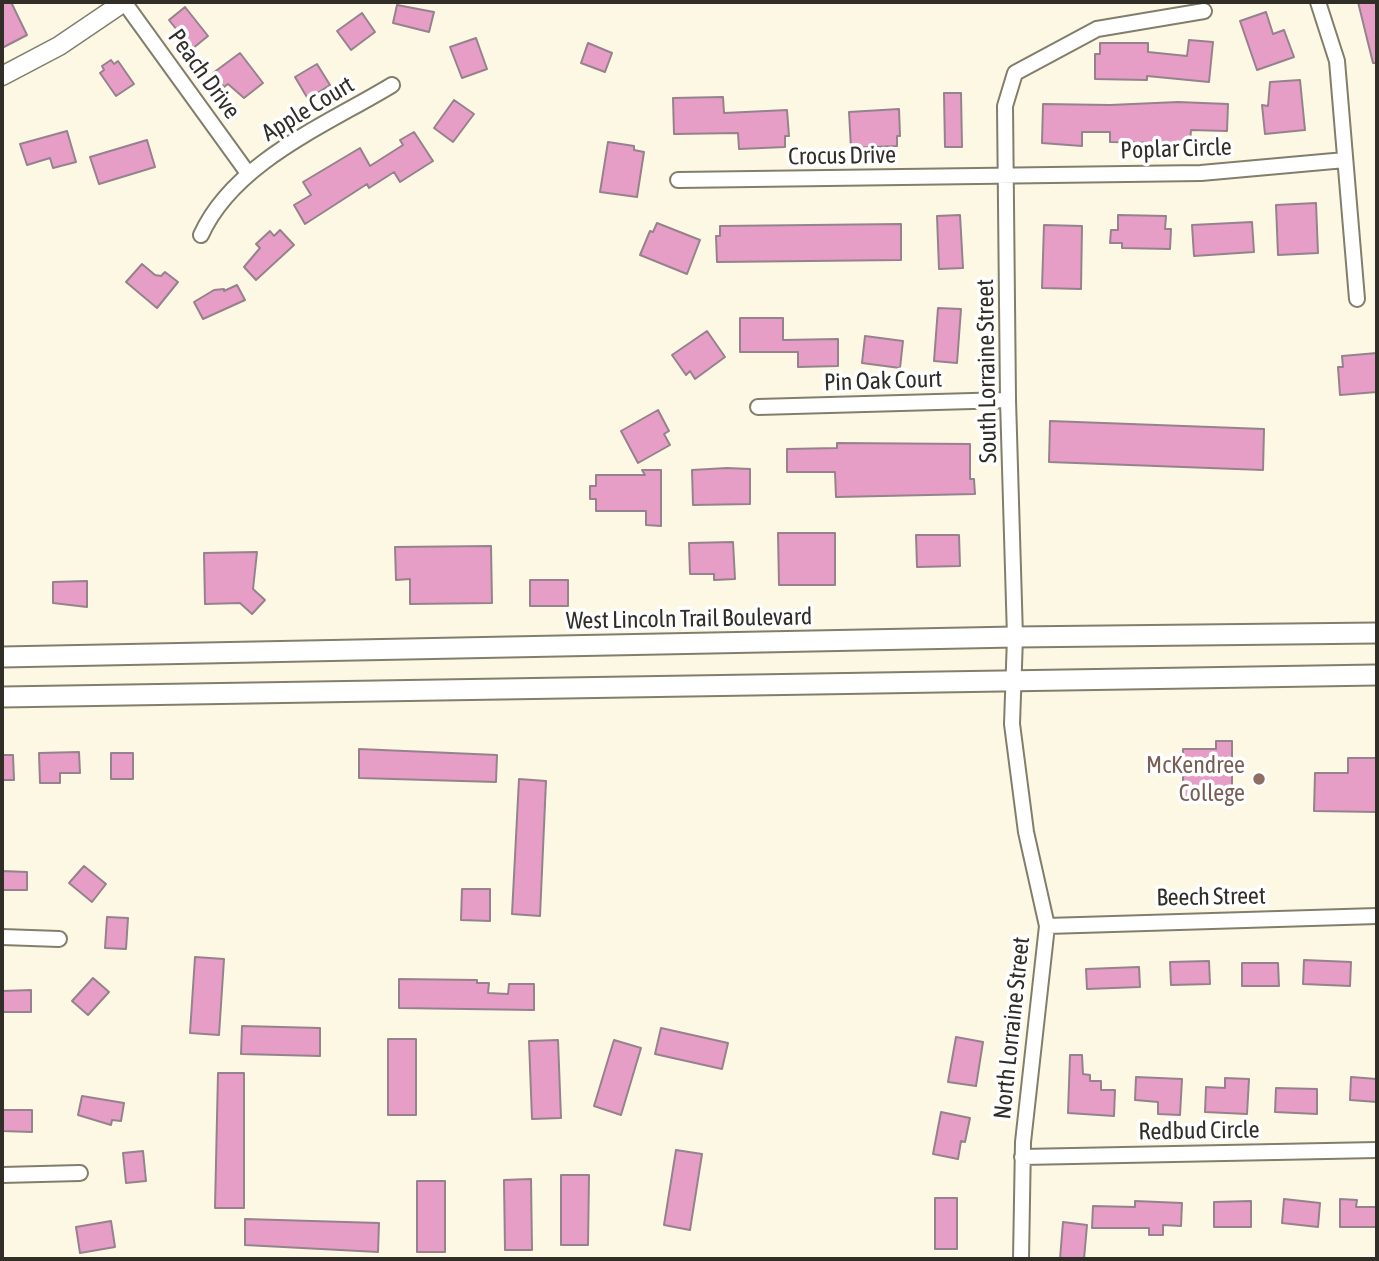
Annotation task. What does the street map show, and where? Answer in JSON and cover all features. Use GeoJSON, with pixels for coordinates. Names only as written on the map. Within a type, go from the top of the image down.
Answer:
{"type":"FeatureCollection","features":[{"type":"Feature","properties":{"kind":"main road","name":"West Lincoln Trail Boulevard"},"geometry":{"type":"LineString","coordinates":[[2,657],[1015,637],[1377,633]]}},
{"type":"Feature","properties":{"kind":"main road"},"geometry":{"type":"LineString","coordinates":[[2,697],[1377,675]]}},
{"type":"Feature","properties":{"kind":"street"},"geometry":{"type":"LineString","coordinates":[[2,76],[59,46],[124,2]]}},
{"type":"Feature","properties":{"kind":"street","name":"Peach Drive"},"geometry":{"type":"LineString","coordinates":[[124,2],[247,172]]}},
{"type":"Feature","properties":{"kind":"street"},"geometry":{"type":"LineString","coordinates":[[1318,2],[1337,61],[1357,299]]}},
{"type":"Feature","properties":{"kind":"street","name":"South Lorraine Street"},"geometry":{"type":"LineString","coordinates":[[1015,637],[1008,400],[1008,176],[1005,106],[1015,73],[1097,29],[1204,11]]}},
{"type":"Feature","properties":{"kind":"street","name":"Apple Court"},"geometry":{"type":"LineString","coordinates":[[201,235],[209,216],[247,172],[392,85]]}},
{"type":"Feature","properties":{"kind":"street","name":"Poplar Circle"},"geometry":{"type":"LineString","coordinates":[[1008,176],[1202,173],[1345,160]]}},
{"type":"Feature","properties":{"kind":"street","name":"Crocus Drive"},"geometry":{"type":"LineString","coordinates":[[678,180],[1008,176]]}},
{"type":"Feature","properties":{"kind":"street","name":"Pin Oak Court"},"geometry":{"type":"LineString","coordinates":[[758,407],[1008,400]]}},
{"type":"Feature","properties":{"kind":"street","name":"North Lorraine Street"},"geometry":{"type":"LineString","coordinates":[[1015,637],[1012,724],[1019,788],[1046,926],[1022,1157],[1021,1259]]}},
{"type":"Feature","properties":{"kind":"street","name":"Beech Street"},"geometry":{"type":"LineString","coordinates":[[1046,926],[1377,916]]}},
{"type":"Feature","properties":{"kind":"street"},"geometry":{"type":"LineString","coordinates":[[2,937],[59,939]]}},
{"type":"Feature","properties":{"kind":"street","name":"Redbud Circle"},"geometry":{"type":"LineString","coordinates":[[1022,1157],[1377,1150]]}},
{"type":"Feature","properties":{"kind":"street"},"geometry":{"type":"LineString","coordinates":[[2,1175],[79,1172]]}},
{"type":"Feature","properties":{"kind":"building"},"geometry":{"type":"Polygon","coordinates":[[[2,2],[11,2],[27,35],[2,48],[2,2]]]}},
{"type":"Feature","properties":{"kind":"building"},"geometry":{"type":"Polygon","coordinates":[[[1358,2],[1377,2],[1377,63],[1373,63],[1358,2]]]}},
{"type":"Feature","properties":{"kind":"building"},"geometry":{"type":"Polygon","coordinates":[[[397,5],[434,12],[429,32],[393,23],[397,5]]]}},
{"type":"Feature","properties":{"kind":"building"},"geometry":{"type":"Polygon","coordinates":[[[185,7],[208,36],[192,49],[169,20],[185,7]]]}},
{"type":"Feature","properties":{"kind":"building"},"geometry":{"type":"Polygon","coordinates":[[[1266,12],[1273,34],[1284,30],[1294,57],[1257,70],[1240,21],[1266,12]]]}},
{"type":"Feature","properties":{"kind":"building"},"geometry":{"type":"Polygon","coordinates":[[[362,13],[375,32],[351,50],[337,31],[362,13]]]}},
{"type":"Feature","properties":{"kind":"building"},"geometry":{"type":"Polygon","coordinates":[[[476,38],[487,69],[462,78],[450,47],[476,38]]]}},
{"type":"Feature","properties":{"kind":"building"},"geometry":{"type":"Polygon","coordinates":[[[1189,40],[1213,42],[1209,82],[1147,76],[1147,80],[1095,79],[1095,54],[1100,54],[1100,43],[1148,43],[1148,52],[1187,56],[1189,40]]]}},
{"type":"Feature","properties":{"kind":"building"},"geometry":{"type":"Polygon","coordinates":[[[588,43],[612,53],[605,72],[581,63],[588,43]]]}},
{"type":"Feature","properties":{"kind":"building"},"geometry":{"type":"Polygon","coordinates":[[[240,53],[263,83],[244,98],[228,84],[224,87],[213,73],[240,53]]]}},
{"type":"Feature","properties":{"kind":"building"},"geometry":{"type":"Polygon","coordinates":[[[111,60],[114,64],[118,61],[134,84],[116,96],[100,73],[104,70],[102,66],[111,60]]]}},
{"type":"Feature","properties":{"kind":"building"},"geometry":{"type":"Polygon","coordinates":[[[317,64],[330,85],[308,99],[295,77],[317,64]]]}},
{"type":"Feature","properties":{"kind":"building"},"geometry":{"type":"Polygon","coordinates":[[[1300,80],[1305,130],[1265,134],[1262,105],[1268,106],[1270,82],[1300,80]]]}},
{"type":"Feature","properties":{"kind":"building"},"geometry":{"type":"Polygon","coordinates":[[[944,93],[961,93],[962,147],[945,147],[944,93]]]}},
{"type":"Feature","properties":{"kind":"building"},"geometry":{"type":"Polygon","coordinates":[[[723,97],[724,113],[787,110],[789,136],[785,136],[785,147],[739,149],[738,133],[674,134],[673,98],[723,97]]]}},
{"type":"Feature","properties":{"kind":"building"},"geometry":{"type":"Polygon","coordinates":[[[454,100],[474,114],[453,142],[434,128],[454,100]]]}},
{"type":"Feature","properties":{"kind":"building"},"geometry":{"type":"Polygon","coordinates":[[[1043,104],[1228,104],[1227,131],[1191,130],[1190,142],[1110,142],[1110,132],[1082,132],[1082,146],[1042,143],[1043,104]]]}},
{"type":"Feature","properties":{"kind":"building"},"geometry":{"type":"Polygon","coordinates":[[[899,109],[900,136],[897,136],[897,146],[851,148],[849,112],[899,109]]]}},
{"type":"Feature","properties":{"kind":"building"},"geometry":{"type":"Polygon","coordinates":[[[67,131],[76,162],[53,168],[50,158],[27,165],[20,144],[67,131]]]}},
{"type":"Feature","properties":{"kind":"building"},"geometry":{"type":"Polygon","coordinates":[[[414,132],[433,161],[400,182],[394,172],[369,188],[367,184],[305,224],[294,205],[311,195],[303,182],[360,148],[370,166],[403,145],[400,140],[414,132]]]}},
{"type":"Feature","properties":{"kind":"building"},"geometry":{"type":"Polygon","coordinates":[[[147,140],[155,167],[99,184],[90,157],[147,140]]]}},
{"type":"Feature","properties":{"kind":"building"},"geometry":{"type":"Polygon","coordinates":[[[608,142],[634,146],[634,150],[644,152],[637,197],[600,192],[608,142]]]}},
{"type":"Feature","properties":{"kind":"building"},"geometry":{"type":"Polygon","coordinates":[[[1316,203],[1318,253],[1278,255],[1276,205],[1316,203]]]}},
{"type":"Feature","properties":{"kind":"building"},"geometry":{"type":"Polygon","coordinates":[[[960,215],[963,268],[939,269],[937,216],[960,215]]]}},
{"type":"Feature","properties":{"kind":"building"},"geometry":{"type":"Polygon","coordinates":[[[1118,215],[1166,216],[1165,229],[1171,229],[1170,249],[1122,248],[1122,243],[1110,243],[1111,230],[1118,230],[1118,215]]]}},
{"type":"Feature","properties":{"kind":"building"},"geometry":{"type":"Polygon","coordinates":[[[1252,222],[1254,252],[1194,256],[1192,225],[1252,222]]]}},
{"type":"Feature","properties":{"kind":"building"},"geometry":{"type":"Polygon","coordinates":[[[657,223],[700,240],[687,274],[640,255],[650,231],[653,232],[657,223]]]}},
{"type":"Feature","properties":{"kind":"building"},"geometry":{"type":"Polygon","coordinates":[[[901,224],[901,260],[717,262],[716,236],[720,236],[720,226],[901,224]]]}},
{"type":"Feature","properties":{"kind":"building"},"geometry":{"type":"Polygon","coordinates":[[[1044,225],[1082,226],[1081,289],[1042,288],[1044,225]]]}},
{"type":"Feature","properties":{"kind":"building"},"geometry":{"type":"Polygon","coordinates":[[[280,230],[294,245],[256,280],[244,267],[260,248],[256,244],[270,231],[274,236],[280,230]]]}},
{"type":"Feature","properties":{"kind":"building"},"geometry":{"type":"Polygon","coordinates":[[[142,264],[155,275],[161,276],[165,272],[178,282],[157,308],[126,282],[142,264]]]}},
{"type":"Feature","properties":{"kind":"building"},"geometry":{"type":"Polygon","coordinates":[[[237,285],[245,300],[203,319],[194,302],[214,290],[224,291],[237,285]]]}},
{"type":"Feature","properties":{"kind":"building"},"geometry":{"type":"Polygon","coordinates":[[[938,308],[961,309],[957,363],[934,361],[938,308]]]}},
{"type":"Feature","properties":{"kind":"building"},"geometry":{"type":"Polygon","coordinates":[[[740,318],[783,318],[783,340],[838,339],[838,366],[798,367],[798,352],[740,352],[740,318]]]}},
{"type":"Feature","properties":{"kind":"building"},"geometry":{"type":"Polygon","coordinates":[[[707,331],[725,357],[695,379],[690,371],[686,375],[672,355],[707,331]]]}},
{"type":"Feature","properties":{"kind":"building"},"geometry":{"type":"Polygon","coordinates":[[[865,336],[903,341],[900,368],[862,363],[865,336]]]}},
{"type":"Feature","properties":{"kind":"building"},"geometry":{"type":"Polygon","coordinates":[[[1377,353],[1377,392],[1340,395],[1338,367],[1343,367],[1342,356],[1377,353]]]}},
{"type":"Feature","properties":{"kind":"building"},"geometry":{"type":"Polygon","coordinates":[[[658,410],[669,431],[664,434],[670,445],[638,463],[621,431],[658,410]]]}},
{"type":"Feature","properties":{"kind":"building"},"geometry":{"type":"Polygon","coordinates":[[[1050,421],[1264,429],[1263,470],[1049,462],[1050,421]]]}},
{"type":"Feature","properties":{"kind":"building"},"geometry":{"type":"Polygon","coordinates":[[[837,443],[970,444],[970,479],[974,479],[975,494],[836,497],[835,472],[787,472],[787,449],[837,448],[837,443]]]}},
{"type":"Feature","properties":{"kind":"building"},"geometry":{"type":"Polygon","coordinates":[[[750,469],[750,504],[693,505],[692,470],[750,469]]]}},
{"type":"Feature","properties":{"kind":"building"},"geometry":{"type":"Polygon","coordinates":[[[642,470],[661,470],[661,526],[646,525],[646,511],[596,511],[596,499],[590,499],[590,486],[596,486],[596,475],[645,475],[642,470]]]}},
{"type":"Feature","properties":{"kind":"building"},"geometry":{"type":"Polygon","coordinates":[[[778,533],[835,533],[835,585],[779,585],[778,533]]]}},
{"type":"Feature","properties":{"kind":"building"},"geometry":{"type":"Polygon","coordinates":[[[916,535],[959,535],[960,566],[917,567],[916,535]]]}},
{"type":"Feature","properties":{"kind":"building"},"geometry":{"type":"Polygon","coordinates":[[[733,542],[735,579],[714,580],[714,574],[690,574],[689,543],[733,542]]]}},
{"type":"Feature","properties":{"kind":"building"},"geometry":{"type":"Polygon","coordinates":[[[491,546],[492,603],[410,604],[410,579],[396,580],[395,547],[491,546]]]}},
{"type":"Feature","properties":{"kind":"building"},"geometry":{"type":"Polygon","coordinates":[[[257,552],[253,589],[265,600],[252,614],[240,603],[205,604],[204,553],[257,552]]]}},
{"type":"Feature","properties":{"kind":"building"},"geometry":{"type":"Polygon","coordinates":[[[530,580],[568,580],[568,606],[530,606],[530,580]]]}},
{"type":"Feature","properties":{"kind":"building"},"geometry":{"type":"Polygon","coordinates":[[[87,581],[87,607],[53,603],[53,582],[87,581]]]}},
{"type":"Feature","properties":{"kind":"building"},"geometry":{"type":"Polygon","coordinates":[[[1216,741],[1232,741],[1232,796],[1183,796],[1183,749],[1216,749],[1216,741]]]}},
{"type":"Feature","properties":{"kind":"building"},"geometry":{"type":"Polygon","coordinates":[[[359,749],[497,755],[496,782],[359,778],[359,749]]]}},
{"type":"Feature","properties":{"kind":"building"},"geometry":{"type":"Polygon","coordinates":[[[79,752],[80,773],[60,773],[60,783],[40,783],[39,753],[79,752]]]}},
{"type":"Feature","properties":{"kind":"building"},"geometry":{"type":"Polygon","coordinates":[[[111,753],[133,753],[133,779],[111,779],[111,753]]]}},
{"type":"Feature","properties":{"kind":"building"},"geometry":{"type":"Polygon","coordinates":[[[2,755],[13,755],[14,780],[2,780],[2,755]]]}},
{"type":"Feature","properties":{"kind":"building"},"geometry":{"type":"Polygon","coordinates":[[[1348,758],[1377,758],[1377,812],[1314,811],[1315,773],[1348,773],[1348,758]]]}},
{"type":"Feature","properties":{"kind":"building"},"geometry":{"type":"Polygon","coordinates":[[[519,779],[546,781],[540,916],[512,914],[519,779]]]}},
{"type":"Feature","properties":{"kind":"building"},"geometry":{"type":"Polygon","coordinates":[[[84,866],[106,884],[92,902],[69,883],[84,866]]]}},
{"type":"Feature","properties":{"kind":"building"},"geometry":{"type":"Polygon","coordinates":[[[2,871],[27,872],[27,890],[2,890],[2,871]]]}},
{"type":"Feature","properties":{"kind":"building"},"geometry":{"type":"Polygon","coordinates":[[[462,889],[490,889],[490,921],[461,920],[462,889]]]}},
{"type":"Feature","properties":{"kind":"building"},"geometry":{"type":"Polygon","coordinates":[[[107,917],[128,918],[126,949],[105,948],[107,917]]]}},
{"type":"Feature","properties":{"kind":"building"},"geometry":{"type":"Polygon","coordinates":[[[195,957],[224,959],[219,1035],[190,1033],[195,957]]]}},
{"type":"Feature","properties":{"kind":"building"},"geometry":{"type":"Polygon","coordinates":[[[1304,960],[1351,962],[1350,986],[1303,984],[1304,960]]]}},
{"type":"Feature","properties":{"kind":"building"},"geometry":{"type":"Polygon","coordinates":[[[1209,961],[1210,984],[1171,985],[1170,962],[1209,961]]]}},
{"type":"Feature","properties":{"kind":"building"},"geometry":{"type":"Polygon","coordinates":[[[1242,963],[1278,963],[1279,986],[1242,986],[1242,963]]]}},
{"type":"Feature","properties":{"kind":"building"},"geometry":{"type":"Polygon","coordinates":[[[1139,967],[1140,987],[1087,989],[1086,969],[1139,967]]]}},
{"type":"Feature","properties":{"kind":"building"},"geometry":{"type":"Polygon","coordinates":[[[93,978],[109,992],[88,1015],[72,1001],[93,978]]]}},
{"type":"Feature","properties":{"kind":"building"},"geometry":{"type":"Polygon","coordinates":[[[399,979],[477,980],[477,983],[489,983],[488,993],[508,994],[509,984],[534,984],[534,1010],[399,1008],[399,979]]]}},
{"type":"Feature","properties":{"kind":"building"},"geometry":{"type":"Polygon","coordinates":[[[31,990],[31,1012],[2,1012],[2,991],[31,990]]]}},
{"type":"Feature","properties":{"kind":"building"},"geometry":{"type":"Polygon","coordinates":[[[242,1026],[320,1028],[320,1056],[241,1054],[242,1026]]]}},
{"type":"Feature","properties":{"kind":"building"},"geometry":{"type":"Polygon","coordinates":[[[661,1028],[728,1043],[722,1069],[655,1054],[661,1028]]]}},
{"type":"Feature","properties":{"kind":"building"},"geometry":{"type":"Polygon","coordinates":[[[956,1037],[983,1042],[976,1086],[948,1082],[956,1037]]]}},
{"type":"Feature","properties":{"kind":"building"},"geometry":{"type":"Polygon","coordinates":[[[388,1039],[416,1039],[416,1115],[388,1115],[388,1039]]]}},
{"type":"Feature","properties":{"kind":"building"},"geometry":{"type":"Polygon","coordinates":[[[558,1040],[561,1118],[532,1119],[529,1041],[558,1040]]]}},
{"type":"Feature","properties":{"kind":"building"},"geometry":{"type":"Polygon","coordinates":[[[614,1040],[641,1048],[621,1115],[594,1106],[614,1040]]]}},
{"type":"Feature","properties":{"kind":"building"},"geometry":{"type":"Polygon","coordinates":[[[1070,1055],[1082,1055],[1083,1074],[1090,1075],[1090,1081],[1101,1081],[1101,1090],[1115,1090],[1114,1116],[1068,1113],[1070,1055]]]}},
{"type":"Feature","properties":{"kind":"building"},"geometry":{"type":"Polygon","coordinates":[[[218,1073],[244,1073],[244,1208],[215,1208],[218,1073]]]}},
{"type":"Feature","properties":{"kind":"building"},"geometry":{"type":"Polygon","coordinates":[[[1136,1077],[1182,1079],[1180,1115],[1158,1114],[1158,1102],[1135,1100],[1136,1077]]]}},
{"type":"Feature","properties":{"kind":"building"},"geometry":{"type":"Polygon","coordinates":[[[1351,1077],[1377,1079],[1377,1102],[1350,1100],[1351,1077]]]}},
{"type":"Feature","properties":{"kind":"building"},"geometry":{"type":"Polygon","coordinates":[[[1225,1078],[1249,1079],[1247,1114],[1205,1112],[1206,1087],[1225,1088],[1225,1078]]]}},
{"type":"Feature","properties":{"kind":"building"},"geometry":{"type":"Polygon","coordinates":[[[1276,1088],[1317,1089],[1317,1114],[1275,1112],[1276,1088]]]}},
{"type":"Feature","properties":{"kind":"building"},"geometry":{"type":"Polygon","coordinates":[[[82,1096],[124,1103],[121,1121],[112,1120],[111,1125],[78,1115],[82,1096]]]}},
{"type":"Feature","properties":{"kind":"building"},"geometry":{"type":"Polygon","coordinates":[[[2,1110],[32,1110],[32,1132],[2,1131],[2,1110]]]}},
{"type":"Feature","properties":{"kind":"building"},"geometry":{"type":"Polygon","coordinates":[[[941,1112],[970,1118],[965,1142],[961,1141],[958,1159],[933,1154],[941,1112]]]}},
{"type":"Feature","properties":{"kind":"building"},"geometry":{"type":"Polygon","coordinates":[[[676,1150],[702,1154],[690,1230],[664,1225],[676,1150]]]}},
{"type":"Feature","properties":{"kind":"building"},"geometry":{"type":"Polygon","coordinates":[[[143,1151],[146,1181],[126,1183],[123,1153],[143,1151]]]}},
{"type":"Feature","properties":{"kind":"building"},"geometry":{"type":"Polygon","coordinates":[[[561,1175],[589,1175],[588,1245],[561,1245],[561,1175]]]}},
{"type":"Feature","properties":{"kind":"building"},"geometry":{"type":"Polygon","coordinates":[[[531,1179],[532,1250],[505,1250],[504,1180],[531,1179]]]}},
{"type":"Feature","properties":{"kind":"building"},"geometry":{"type":"Polygon","coordinates":[[[417,1181],[445,1181],[445,1252],[417,1252],[417,1181]]]}},
{"type":"Feature","properties":{"kind":"building"},"geometry":{"type":"Polygon","coordinates":[[[935,1198],[957,1198],[957,1249],[935,1249],[935,1198]]]}},
{"type":"Feature","properties":{"kind":"building"},"geometry":{"type":"Polygon","coordinates":[[[1284,1199],[1320,1203],[1318,1227],[1282,1223],[1284,1199]]]}},
{"type":"Feature","properties":{"kind":"building"},"geometry":{"type":"Polygon","coordinates":[[[1340,1199],[1357,1200],[1356,1207],[1377,1207],[1377,1227],[1340,1227],[1340,1199]]]}},
{"type":"Feature","properties":{"kind":"building"},"geometry":{"type":"Polygon","coordinates":[[[1135,1201],[1182,1203],[1181,1226],[1163,1225],[1163,1235],[1149,1235],[1149,1228],[1092,1228],[1093,1206],[1135,1207],[1135,1201]]]}},
{"type":"Feature","properties":{"kind":"building"},"geometry":{"type":"Polygon","coordinates":[[[1251,1201],[1251,1227],[1214,1227],[1214,1202],[1251,1201]]]}},
{"type":"Feature","properties":{"kind":"building"},"geometry":{"type":"Polygon","coordinates":[[[245,1219],[379,1223],[378,1252],[245,1245],[245,1219]]]}},
{"type":"Feature","properties":{"kind":"building"},"geometry":{"type":"Polygon","coordinates":[[[111,1221],[115,1247],[80,1253],[76,1227],[111,1221]]]}},
{"type":"Feature","properties":{"kind":"building"},"geometry":{"type":"Polygon","coordinates":[[[1063,1222],[1087,1225],[1084,1259],[1060,1259],[1063,1222]]]}},
{"type":"Feature","properties":{"kind":"place","name":"McKendree College"},"geometry":{"type":"Point","coordinates":[1259,779]}}]}
